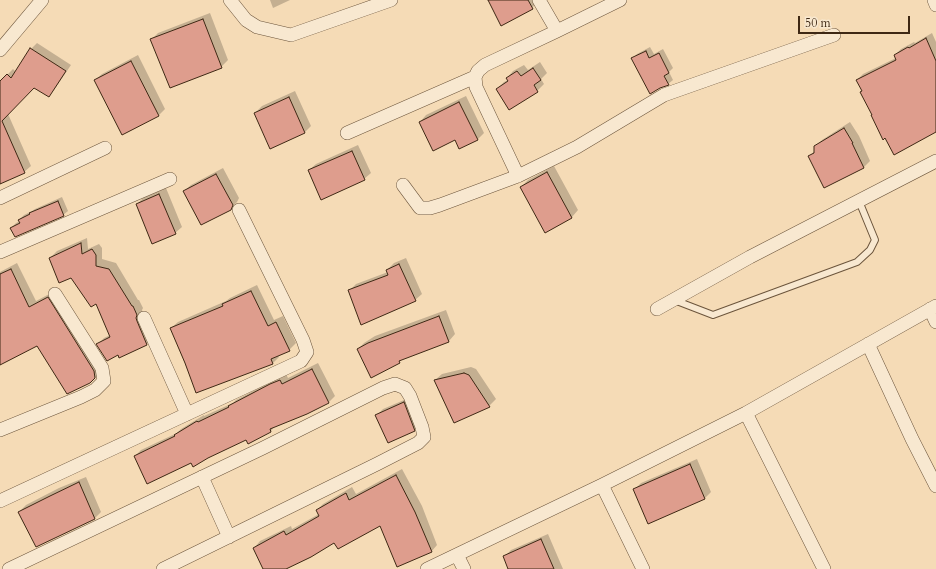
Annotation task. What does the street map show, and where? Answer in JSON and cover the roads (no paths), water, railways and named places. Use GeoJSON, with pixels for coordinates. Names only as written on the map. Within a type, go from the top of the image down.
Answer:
{"type":"FeatureCollection","features":[{"type":"Feature","properties":{"kind":"street"},"geometry":{"type":"LineString","coordinates":[[0,50],[42,0]]}},
{"type":"Feature","properties":{"kind":"street"},"geometry":{"type":"LineString","coordinates":[[230,0],[246,20],[257,27],[291,35],[391,0]]}},
{"type":"Feature","properties":{"kind":"street"},"geometry":{"type":"LineString","coordinates":[[539,0],[557,31]]}},
{"type":"Feature","properties":{"kind":"street"},"geometry":{"type":"LineString","coordinates":[[518,176],[476,87],[475,77],[478,71],[485,65],[620,0]]}},
{"type":"Feature","properties":{"kind":"street"},"geometry":{"type":"LineString","coordinates":[[934,0],[936,5]]}},
{"type":"Feature","properties":{"kind":"street"},"geometry":{"type":"LineString","coordinates":[[403,185],[420,208],[430,208],[440,205],[518,176],[577,147],[664,95],[834,35]]}},
{"type":"Feature","properties":{"kind":"street"},"geometry":{"type":"LineString","coordinates":[[347,133],[475,77]]}},
{"type":"Feature","properties":{"kind":"street"},"geometry":{"type":"LineString","coordinates":[[0,198],[105,148]]}},
{"type":"Feature","properties":{"kind":"street"},"geometry":{"type":"LineString","coordinates":[[657,309],[750,257],[936,161]]}},
{"type":"Feature","properties":{"kind":"street"},"geometry":{"type":"LineString","coordinates":[[0,252],[170,179]]}},
{"type":"Feature","properties":{"kind":"street"},"geometry":{"type":"LineString","coordinates":[[0,501],[301,361],[307,352],[303,340],[239,210]]}},
{"type":"Feature","properties":{"kind":"street"},"geometry":{"type":"LineString","coordinates":[[0,430],[81,397],[95,390],[104,381],[102,368],[55,294]]}},
{"type":"Feature","properties":{"kind":"street"},"geometry":{"type":"LineString","coordinates":[[427,569],[602,485],[746,413],[933,307],[936,322]]}},
{"type":"Feature","properties":{"kind":"street"},"geometry":{"type":"LineString","coordinates":[[144,318],[188,414]]}},
{"type":"Feature","properties":{"kind":"street"},"geometry":{"type":"LineString","coordinates":[[868,344],[912,439],[936,486]]}},
{"type":"Feature","properties":{"kind":"street"},"geometry":{"type":"LineString","coordinates":[[9,569],[263,448],[383,388],[395,384],[405,388],[410,396],[422,427],[424,437],[418,443],[163,569]]}},
{"type":"Feature","properties":{"kind":"street"},"geometry":{"type":"LineString","coordinates":[[746,413],[824,569]]}},
{"type":"Feature","properties":{"kind":"street"},"geometry":{"type":"LineString","coordinates":[[202,477],[229,537]]}},
{"type":"Feature","properties":{"kind":"street"},"geometry":{"type":"LineString","coordinates":[[602,485],[643,569]]}},
{"type":"Feature","properties":{"kind":"street"},"geometry":{"type":"LineString","coordinates":[[457,555],[464,569]]}},
{"type":"Feature","properties":{"kind":"lane"},"geometry":{"type":"LineString","coordinates":[[673,300],[712,315],[857,262],[870,250],[875,240],[859,201]]}}]}
